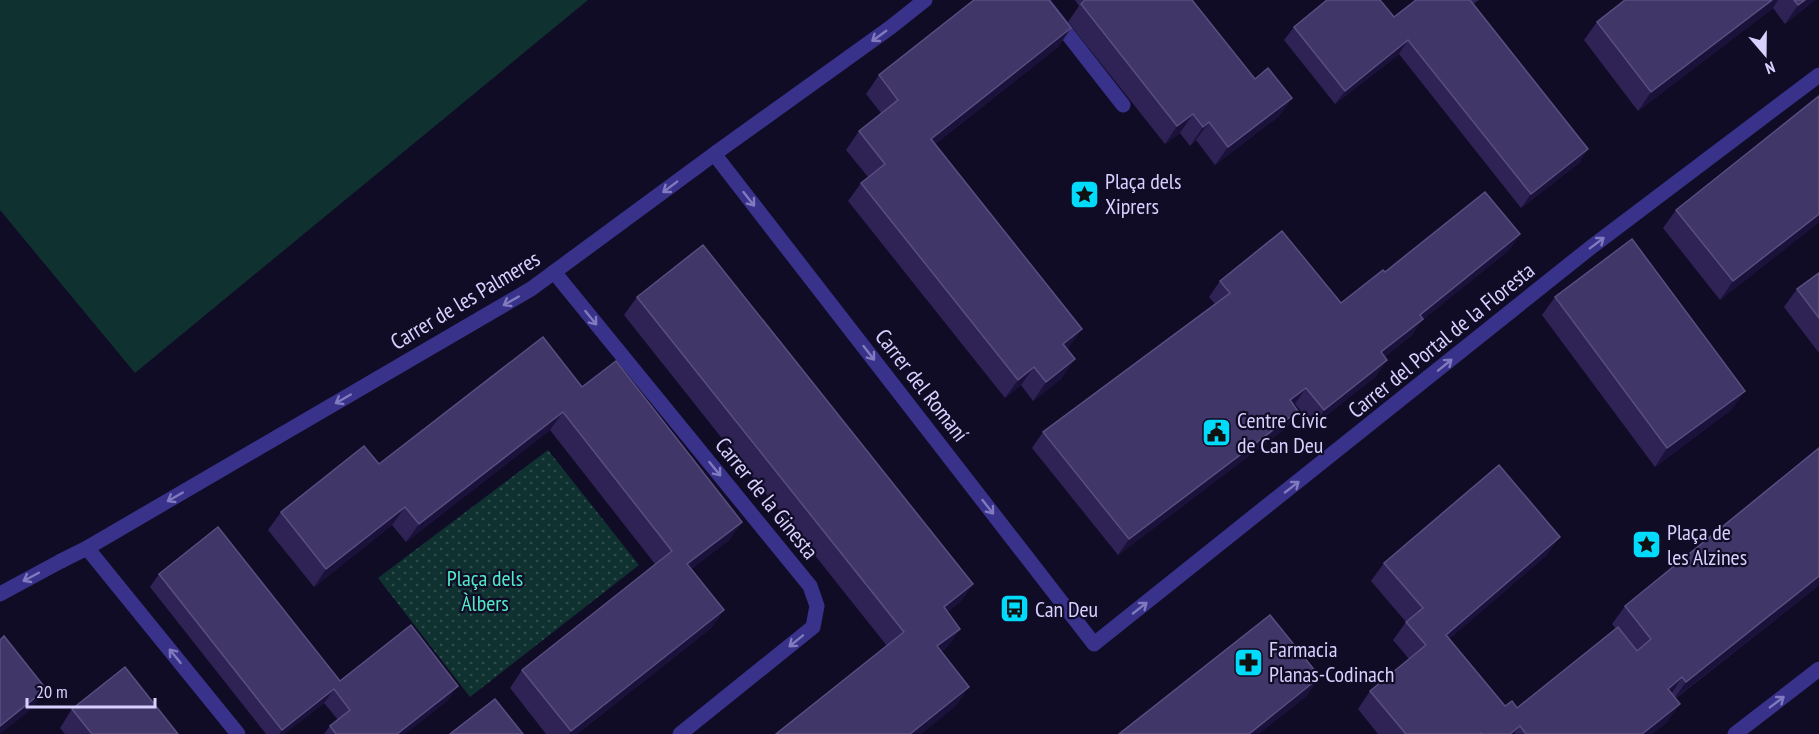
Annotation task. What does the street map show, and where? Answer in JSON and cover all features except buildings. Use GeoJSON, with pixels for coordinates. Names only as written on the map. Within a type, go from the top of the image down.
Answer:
{"type":"FeatureCollection","features":[{"type":"Feature","properties":{"kind":"street","name":"Carrer de les Palmeres"},"geometry":{"type":"LineString","coordinates":[[0,594],[87,548],[531,289],[882,34],[925,0]]}},
{"type":"Feature","properties":{"kind":"street"},"geometry":{"type":"LineString","coordinates":[[1041,0],[1123,105]]}},
{"type":"Feature","properties":{"kind":"street","name":"Carrer del Portal de la Floresta"},"geometry":{"type":"LineString","coordinates":[[1094,644],[1590,248],[1819,75]]}},
{"type":"Feature","properties":{"kind":"street","name":"Carrer del Romaní"},"geometry":{"type":"LineString","coordinates":[[717,152],[715,155],[1094,644]]}},
{"type":"Feature","properties":{"kind":"street","name":"Carrer de la Ginesta"},"geometry":{"type":"LineString","coordinates":[[555,272],[810,586],[818,606],[813,627],[680,734]]}},
{"type":"Feature","properties":{"kind":"street"},"geometry":{"type":"LineString","coordinates":[[87,548],[238,734]]}},
{"type":"Feature","properties":{"kind":"street"},"geometry":{"type":"LineString","coordinates":[[1735,734],[1819,669]]}},
{"type":"Feature","properties":{"kind":"green space"},"geometry":{"type":"Polygon","coordinates":[[[0,0],[588,0],[135,373],[0,210],[0,0]]]}},
{"type":"Feature","properties":{"kind":"green space","name":"Plaça dels Àlbers"},"geometry":{"type":"Polygon","coordinates":[[[548,450],[639,565],[470,697],[378,578],[548,450]]]}},
{"type":"Feature","properties":{"kind":"place","name":"Plaça dels Xiprers"},"geometry":{"type":"Point","coordinates":[1084,194]}},
{"type":"Feature","properties":{"kind":"place","name":"Centre Cívic de Can Deu"},"geometry":{"type":"Point","coordinates":[1216,433]}},
{"type":"Feature","properties":{"kind":"place","name":"Plaça de les Alzines"},"geometry":{"type":"Point","coordinates":[1646,545]}},
{"type":"Feature","properties":{"kind":"place","name":"Can Deu"},"geometry":{"type":"Point","coordinates":[1014,609]}},
{"type":"Feature","properties":{"kind":"place","name":"Farmacia Planas-Codinach"},"geometry":{"type":"Point","coordinates":[1248,662]}}]}
